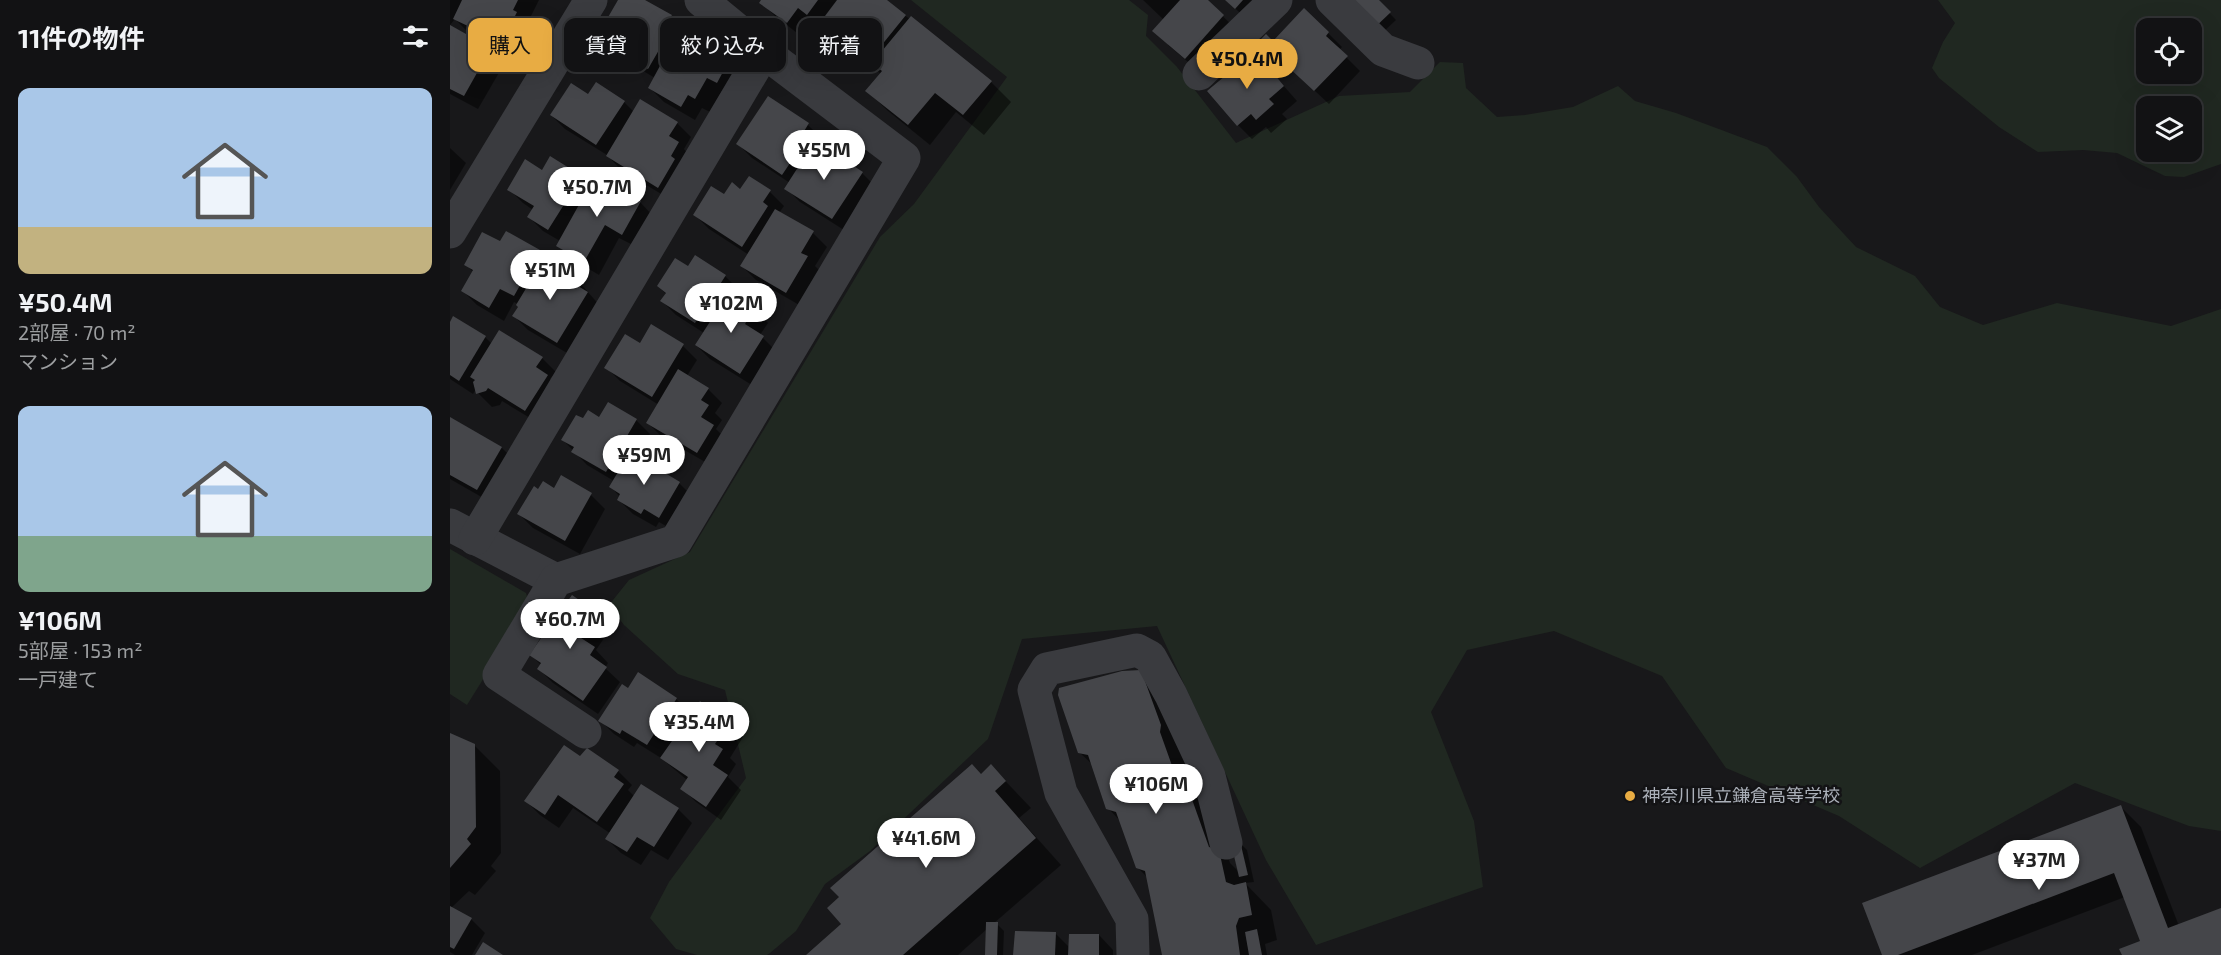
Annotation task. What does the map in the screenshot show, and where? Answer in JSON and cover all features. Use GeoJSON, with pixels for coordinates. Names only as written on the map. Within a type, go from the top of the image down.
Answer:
{"type":"FeatureCollection","features":[{"type":"Feature","properties":{"kind":"street"},"geometry":{"type":"LineString","coordinates":[[450,232],[591,0]]}},
{"type":"Feature","properties":{"kind":"street"},"geometry":{"type":"LineString","coordinates":[[701,0],[723,18]]}},
{"type":"Feature","properties":{"kind":"street"},"geometry":{"type":"LineString","coordinates":[[1199,74],[1276,0]]}},
{"type":"Feature","properties":{"kind":"street"},"geometry":{"type":"LineString","coordinates":[[1332,0],[1383,51],[1418,63]]}},
{"type":"Feature","properties":{"kind":"street"},"geometry":{"type":"LineString","coordinates":[[585,732],[499,675],[556,580],[676,541],[904,158],[786,69]]}},
{"type":"Feature","properties":{"kind":"street"},"geometry":{"type":"LineString","coordinates":[[556,580],[463,532],[751,72]]}},
{"type":"Feature","properties":{"kind":"street"},"geometry":{"type":"LineString","coordinates":[[1133,955],[1132,919],[1061,793],[1034,690],[1047,669],[1137,650],[1150,657],[1209,776],[1226,843]]}},
{"type":"Feature","properties":{"kind":"shaded area"},"geometry":{"type":"Polygon","coordinates":[[[911,0],[1129,0],[1148,15],[1146,36],[1177,67],[1236,143],[1339,96],[1410,92],[1440,62],[1463,63],[1466,88],[1497,117],[1573,107],[1618,86],[1635,101],[1676,113],[1767,147],[1797,177],[1819,207],[1856,247],[1915,276],[1940,307],[1983,325],[2057,303],[2171,326],[2221,309],[2221,831],[2189,826],[2075,783],[1920,868],[1839,816],[1726,768],[1662,676],[1554,631],[1467,650],[1431,712],[1474,821],[1483,887],[1316,945],[1266,860],[1157,626],[1022,639],[988,739],[870,851],[825,884],[796,931],[767,955],[697,955],[676,949],[650,918],[669,882],[746,778],[725,690],[678,674],[624,625],[609,605],[629,580],[690,552],[880,237],[914,204],[1007,77],[911,0]]]}},
{"type":"Feature","properties":{"kind":"shaded area"},"geometry":{"type":"Polygon","coordinates":[[[1938,0],[2221,0],[2221,164],[2184,177],[2165,176],[2117,153],[2083,150],[2038,152],[1999,127],[1939,78],[1932,68],[1943,42],[1955,23],[1938,0]]]}},
{"type":"Feature","properties":{"kind":"shaded area"},"geometry":{"type":"Polygon","coordinates":[[[450,549],[526,593],[529,605],[467,705],[450,694],[450,549]]]}},
{"type":"Feature","properties":{"kind":"building"},"geometry":{"type":"Polygon","coordinates":[[[462,0],[518,0],[513,10],[517,12],[514,18],[468,18],[468,26],[453,19],[462,0]]]}},
{"type":"Feature","properties":{"kind":"building"},"geometry":{"type":"Polygon","coordinates":[[[618,0],[645,0],[672,15],[670,18],[660,18],[660,48],[648,69],[648,18],[608,18],[618,0]]]}},
{"type":"Feature","properties":{"kind":"building"},"geometry":{"type":"Polygon","coordinates":[[[761,0],[818,0],[807,15],[798,8],[787,23],[786,18],[780,18],[759,3],[761,0]]]}},
{"type":"Feature","properties":{"kind":"building"},"geometry":{"type":"Polygon","coordinates":[[[837,0],[887,0],[906,15],[882,45],[882,18],[828,18],[825,16],[837,0]]]}},
{"type":"Feature","properties":{"kind":"building"},"geometry":{"type":"Polygon","coordinates":[[[1180,0],[1208,0],[1224,15],[1185,59],[1152,31],[1180,0]]]}},
{"type":"Feature","properties":{"kind":"building"},"geometry":{"type":"Polygon","coordinates":[[[1225,0],[1243,0],[1235,9],[1225,0]]]}},
{"type":"Feature","properties":{"kind":"building"},"geometry":{"type":"Polygon","coordinates":[[[1354,0],[1379,0],[1391,12],[1371,31],[1354,0]]]}},
{"type":"Feature","properties":{"kind":"building"},"geometry":{"type":"Polygon","coordinates":[[[1304,8],[1329,32],[1326,36],[1348,56],[1314,91],[1272,52],[1269,55],[1256,44],[1266,34],[1273,41],[1304,8]]]}},
{"type":"Feature","properties":{"kind":"building"},"geometry":{"type":"Polygon","coordinates":[[[911,16],[992,81],[963,115],[935,93],[908,125],[865,91],[882,72],[882,51],[911,16]]]}},
{"type":"Feature","properties":{"kind":"building"},"geometry":{"type":"Polygon","coordinates":[[[450,25],[468,35],[468,72],[478,72],[464,96],[450,89],[450,25]]]}},
{"type":"Feature","properties":{"kind":"building"},"geometry":{"type":"Polygon","coordinates":[[[1255,51],[1284,86],[1269,99],[1274,104],[1256,120],[1251,114],[1237,126],[1207,91],[1255,51]]]}},
{"type":"Feature","properties":{"kind":"building"},"geometry":{"type":"Polygon","coordinates":[[[660,66],[660,72],[723,72],[717,83],[707,78],[695,99],[688,95],[681,107],[648,88],[660,66]]]}},
{"type":"Feature","properties":{"kind":"building"},"geometry":{"type":"Polygon","coordinates":[[[596,82],[625,101],[596,145],[550,115],[571,83],[588,94],[596,82]]]}},
{"type":"Feature","properties":{"kind":"building"},"geometry":{"type":"Polygon","coordinates":[[[768,96],[809,123],[800,138],[805,141],[782,175],[736,144],[768,96]]]}},
{"type":"Feature","properties":{"kind":"building"},"geometry":{"type":"Polygon","coordinates":[[[640,99],[678,122],[669,136],[679,142],[671,156],[675,159],[658,188],[606,156],[640,99]]]}},
{"type":"Feature","properties":{"kind":"building"},"geometry":{"type":"Polygon","coordinates":[[[819,144],[863,172],[832,219],[784,189],[802,161],[806,164],[819,144]]]}},
{"type":"Feature","properties":{"kind":"building"},"geometry":{"type":"Polygon","coordinates":[[[550,156],[582,176],[548,230],[527,217],[534,206],[507,190],[525,159],[542,170],[550,156]]]}},
{"type":"Feature","properties":{"kind":"building"},"geometry":{"type":"Polygon","coordinates":[[[595,176],[641,201],[622,235],[605,225],[584,262],[556,246],[595,176]]]}},
{"type":"Feature","properties":{"kind":"building"},"geometry":{"type":"Polygon","coordinates":[[[749,176],[771,190],[763,202],[768,206],[742,247],[693,215],[711,186],[724,194],[732,182],[740,189],[749,176]]]}},
{"type":"Feature","properties":{"kind":"building"},"geometry":{"type":"Polygon","coordinates":[[[775,209],[814,231],[801,253],[808,256],[786,293],[740,266],[775,209]]]}},
{"type":"Feature","properties":{"kind":"building"},"geometry":{"type":"Polygon","coordinates":[[[506,231],[540,250],[514,296],[500,289],[489,308],[461,291],[473,270],[464,265],[482,232],[500,241],[506,231]]]}},
{"type":"Feature","properties":{"kind":"building"},"geometry":{"type":"Polygon","coordinates":[[[695,255],[726,275],[695,323],[660,301],[666,293],[657,286],[675,258],[688,266],[695,255]]]}},
{"type":"Feature","properties":{"kind":"building"},"geometry":{"type":"Polygon","coordinates":[[[545,257],[575,274],[571,282],[588,292],[557,343],[512,316],[518,307],[516,305],[545,257]]]}},
{"type":"Feature","properties":{"kind":"building"},"geometry":{"type":"Polygon","coordinates":[[[729,292],[755,308],[745,324],[764,336],[740,374],[695,345],[729,292]]]}},
{"type":"Feature","properties":{"kind":"building"},"geometry":{"type":"Polygon","coordinates":[[[453,316],[486,336],[459,381],[450,375],[450,322],[453,316]]]}},
{"type":"Feature","properties":{"kind":"building"},"geometry":{"type":"Polygon","coordinates":[[[651,324],[684,344],[652,397],[604,368],[625,334],[640,343],[651,324]]]}},
{"type":"Feature","properties":{"kind":"building"},"geometry":{"type":"Polygon","coordinates":[[[499,330],[543,357],[536,367],[548,375],[525,411],[488,388],[476,394],[473,382],[475,380],[470,377],[499,330]]]}},
{"type":"Feature","properties":{"kind":"building"},"geometry":{"type":"Polygon","coordinates":[[[678,369],[709,388],[701,400],[709,405],[701,417],[714,425],[697,453],[646,423],[678,369]]]}},
{"type":"Feature","properties":{"kind":"building"},"geometry":{"type":"Polygon","coordinates":[[[608,402],[637,419],[606,472],[571,452],[574,447],[561,440],[576,415],[583,418],[588,410],[599,417],[608,402]]]}},
{"type":"Feature","properties":{"kind":"building"},"geometry":{"type":"Polygon","coordinates":[[[450,417],[502,447],[477,490],[450,475],[450,417]]]}},
{"type":"Feature","properties":{"kind":"building"},"geometry":{"type":"Polygon","coordinates":[[[630,452],[680,482],[659,518],[644,509],[641,514],[617,500],[620,494],[609,487],[630,452]]]}},
{"type":"Feature","properties":{"kind":"building"},"geometry":{"type":"Polygon","coordinates":[[[561,475],[592,493],[565,541],[517,514],[534,486],[538,489],[543,481],[554,488],[561,475]]]}},
{"type":"Feature","properties":{"kind":"building"},"geometry":{"type":"Polygon","coordinates":[[[572,595],[598,613],[581,638],[595,647],[590,655],[607,667],[583,701],[537,669],[541,663],[529,655],[572,595]]]}},
{"type":"Feature","properties":{"kind":"building"},"geometry":{"type":"Polygon","coordinates":[[[1141,670],[1161,725],[1160,732],[1175,774],[1184,777],[1209,847],[1219,850],[1226,882],[1234,885],[1246,882],[1252,915],[1239,918],[1236,926],[1240,955],[1162,955],[1145,871],[1136,868],[1116,812],[1106,809],[1088,755],[1078,753],[1058,695],[1059,688],[1122,671],[1141,670]]]}},
{"type":"Feature","properties":{"kind":"building"},"geometry":{"type":"Polygon","coordinates":[[[638,672],[677,698],[647,745],[622,730],[620,734],[598,721],[622,684],[628,688],[638,672]]]}},
{"type":"Feature","properties":{"kind":"building"},"geometry":{"type":"Polygon","coordinates":[[[700,701],[730,722],[715,744],[723,749],[713,765],[728,775],[706,807],[680,789],[688,777],[660,758],[700,701]]]}},
{"type":"Feature","properties":{"kind":"building"},"geometry":{"type":"Polygon","coordinates":[[[450,733],[475,744],[476,827],[467,839],[471,844],[450,868],[450,733]]]}},
{"type":"Feature","properties":{"kind":"building"},"geometry":{"type":"Polygon","coordinates":[[[564,745],[580,756],[587,748],[619,770],[614,777],[624,784],[597,822],[558,795],[545,815],[524,801],[564,745]]]}},
{"type":"Feature","properties":{"kind":"building"},"geometry":{"type":"Polygon","coordinates":[[[972,764],[981,774],[991,764],[1006,781],[995,791],[1036,838],[903,955],[806,955],[841,924],[827,908],[839,897],[830,888],[972,764]]]}},
{"type":"Feature","properties":{"kind":"building"},"geometry":{"type":"Polygon","coordinates":[[[641,784],[679,808],[654,847],[637,837],[627,852],[605,839],[641,784]]]}},
{"type":"Feature","properties":{"kind":"building"},"geometry":{"type":"Polygon","coordinates":[[[2121,805],[2168,928],[2221,908],[2221,955],[2122,955],[2119,949],[2140,941],[2114,873],[1898,955],[1882,955],[1862,903],[2121,805]]]}},
{"type":"Feature","properties":{"kind":"building"},"geometry":{"type":"Polygon","coordinates":[[[1240,841],[1248,875],[1239,877],[1231,843],[1240,841]]]}},
{"type":"Feature","properties":{"kind":"building"},"geometry":{"type":"Polygon","coordinates":[[[450,906],[472,918],[454,949],[450,947],[450,906]]]}},
{"type":"Feature","properties":{"kind":"building"},"geometry":{"type":"Polygon","coordinates":[[[986,922],[998,922],[997,955],[985,955],[986,922]]]}},
{"type":"Feature","properties":{"kind":"building"},"geometry":{"type":"Polygon","coordinates":[[[1257,929],[1262,955],[1249,955],[1245,932],[1257,929]]]}},
{"type":"Feature","properties":{"kind":"building"},"geometry":{"type":"Polygon","coordinates":[[[1015,931],[1056,932],[1055,955],[1013,955],[1015,931]]]}},
{"type":"Feature","properties":{"kind":"building"},"geometry":{"type":"Polygon","coordinates":[[[1069,934],[1099,934],[1099,955],[1068,955],[1069,934]]]}},
{"type":"Feature","properties":{"kind":"building"},"geometry":{"type":"Polygon","coordinates":[[[483,942],[503,955],[475,955],[483,942]]]}},
{"type":"Feature","properties":{"kind":"place","name":"神奈川県立鎌倉高等学校"},"geometry":{"type":"Point","coordinates":[1630,796]}}]}
